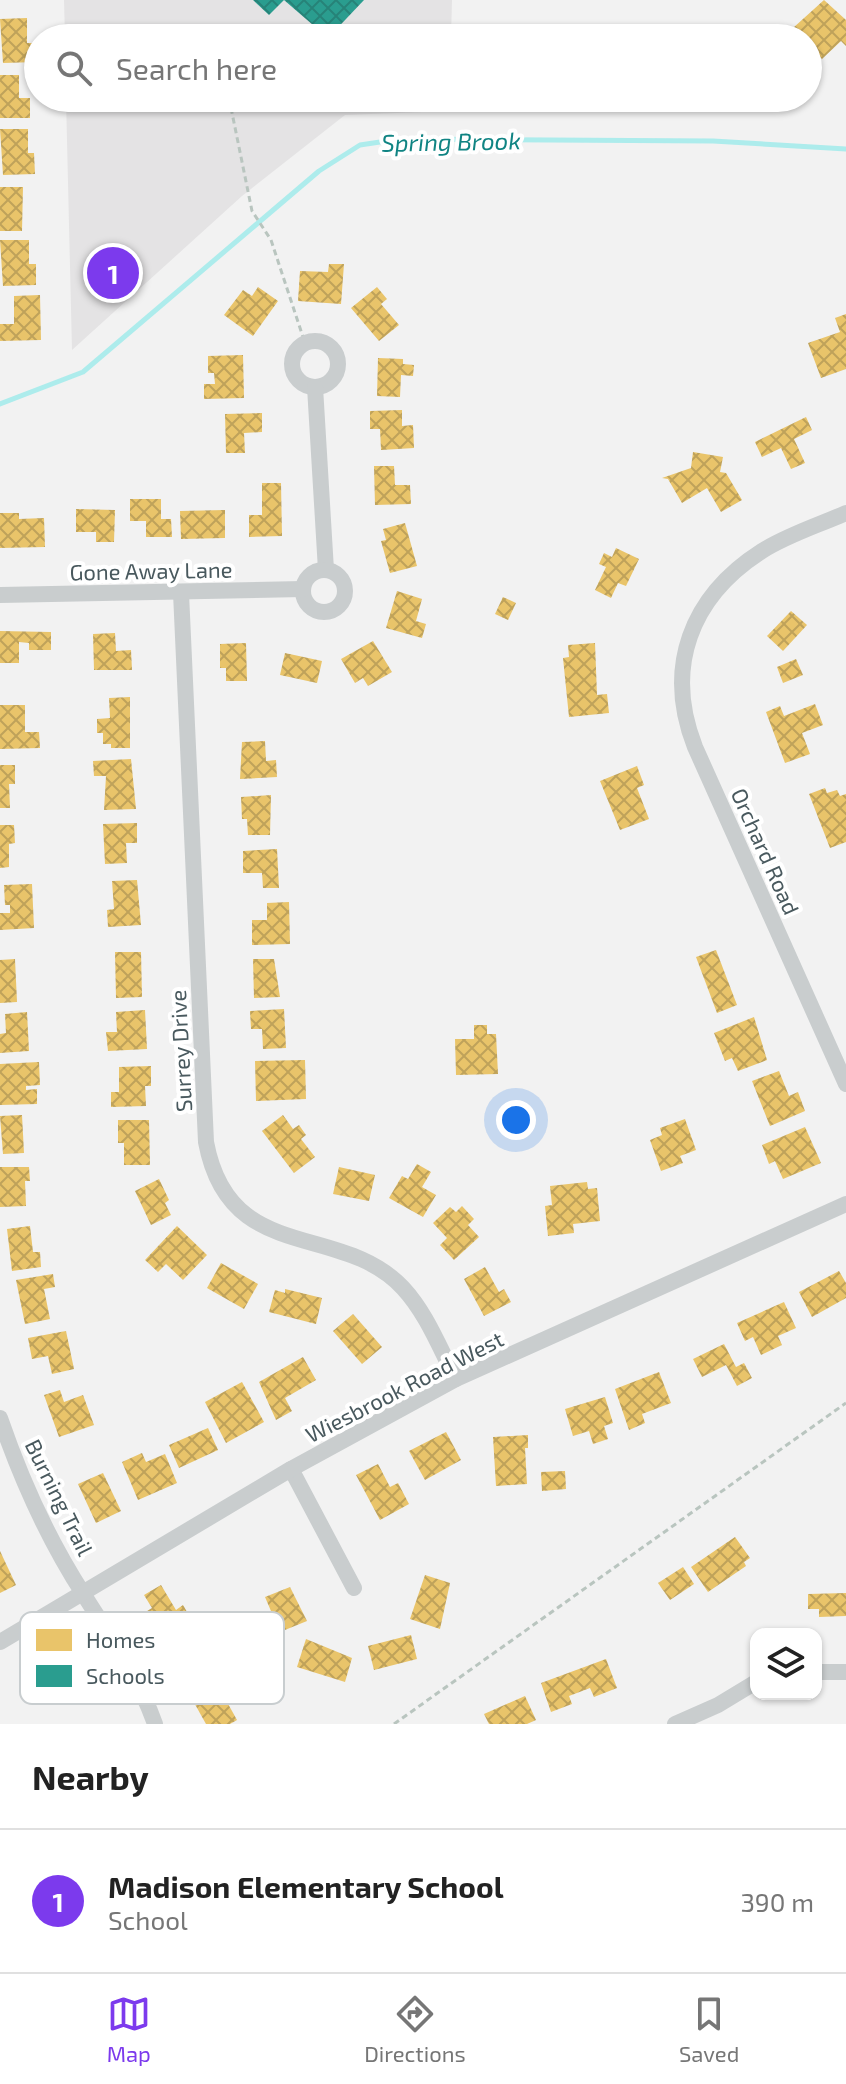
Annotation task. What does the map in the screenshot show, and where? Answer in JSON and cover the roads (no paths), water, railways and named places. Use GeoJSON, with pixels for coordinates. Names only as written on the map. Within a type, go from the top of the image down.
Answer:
{"type":"FeatureCollection","features":[{"type":"Feature","properties":{"kind":"street"},"geometry":{"type":"LineString","coordinates":[[305,343],[323,343],[330,347],[338,364],[332,380],[315,387],[306,386],[294,374],[293,356],[305,343]]}},
{"type":"Feature","properties":{"kind":"street"},"geometry":{"type":"LineString","coordinates":[[315,387],[326,570]]}},
{"type":"Feature","properties":{"kind":"street","name":"Orchard Road"},"geometry":{"type":"LineString","coordinates":[[846,513],[764,549],[740,567],[724,583],[692,630],[680,677],[685,722],[846,1084]]}},
{"type":"Feature","properties":{"kind":"street"},"geometry":{"type":"LineString","coordinates":[[326,570],[340,577],[345,592],[338,606],[323,611],[315,609],[305,597],[303,589],[311,575],[326,570]]}},
{"type":"Feature","properties":{"kind":"street","name":"Gone Away Lane"},"geometry":{"type":"LineString","coordinates":[[0,595],[303,589]]}},
{"type":"Feature","properties":{"kind":"street","name":"Surrey Drive"},"geometry":{"type":"LineString","coordinates":[[181,593],[206,1142],[213,1167],[240,1211],[285,1237],[363,1262],[402,1287],[427,1323],[456,1379]]}},
{"type":"Feature","properties":{"kind":"street","name":"Wiesbrook Road West"},"geometry":{"type":"LineString","coordinates":[[52,1612],[291,1469],[456,1379],[846,1204]]}},
{"type":"Feature","properties":{"kind":"street","name":"Burning Trail"},"geometry":{"type":"LineString","coordinates":[[0,1418],[30,1491],[95,1612]]}},
{"type":"Feature","properties":{"kind":"street"},"geometry":{"type":"LineString","coordinates":[[291,1469],[354,1588]]}},
{"type":"Feature","properties":{"kind":"street","name":"Wiesbrook Road West"},"geometry":{"type":"LineString","coordinates":[[0,1642],[20,1630]]}},
{"type":"Feature","properties":{"kind":"street"},"geometry":{"type":"LineString","coordinates":[[822,1672],[846,1672]]}},
{"type":"Feature","properties":{"kind":"street"},"geometry":{"type":"LineString","coordinates":[[675,1724],[750,1685]]}},
{"type":"Feature","properties":{"kind":"street","name":"Burning Trail"},"geometry":{"type":"LineString","coordinates":[[146,1704],[155,1724]]}},
{"type":"Feature","properties":{"kind":"waterway","name":"Spring Brook"},"geometry":{"type":"LineString","coordinates":[[0,404],[83,372],[319,171],[360,145],[400,139],[713,141],[846,149]]}},
{"type":"Feature","properties":{"kind":"place","name":"Madison Elementary School"},"geometry":{"type":"Point","coordinates":[113,273]}}]}
